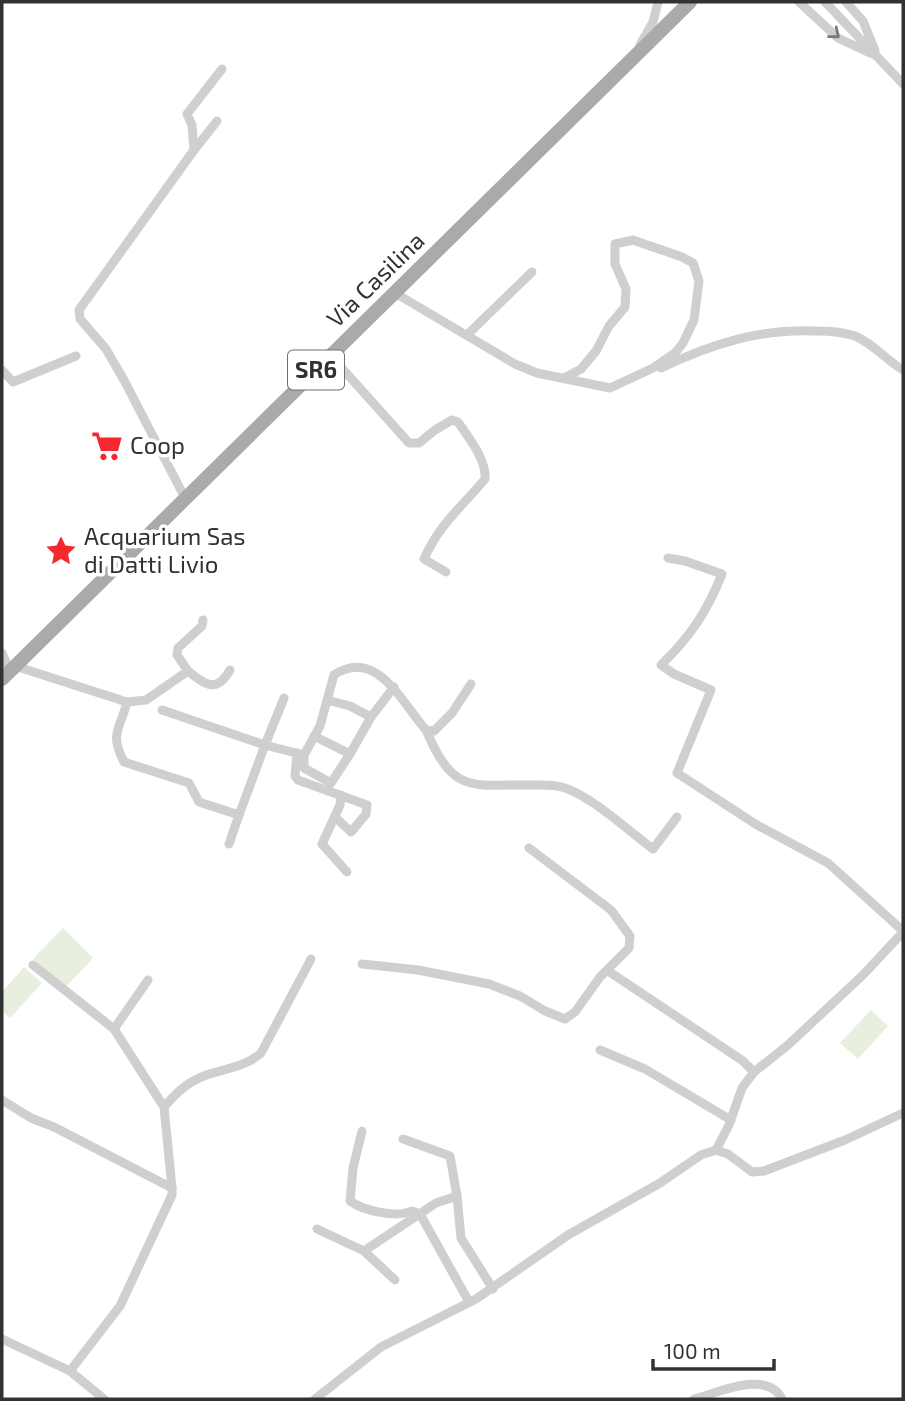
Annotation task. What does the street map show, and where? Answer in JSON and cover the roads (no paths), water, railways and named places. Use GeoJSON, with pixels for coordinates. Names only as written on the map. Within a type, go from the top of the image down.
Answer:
{"type":"FeatureCollection","features":[{"type":"Feature","properties":{"kind":"main road","name":"Via Casilina"},"geometry":{"type":"LineString","coordinates":[[9,672],[690,2]]}},
{"type":"Feature","properties":{"kind":"street"},"geometry":{"type":"LineString","coordinates":[[631,61],[646,35],[658,2]]}},
{"type":"Feature","properties":{"kind":"street"},"geometry":{"type":"LineString","coordinates":[[799,2],[838,38],[877,56]]}},
{"type":"Feature","properties":{"kind":"street"},"geometry":{"type":"LineString","coordinates":[[825,2],[903,84]]}},
{"type":"Feature","properties":{"kind":"street"},"geometry":{"type":"LineString","coordinates":[[846,2],[863,21],[877,56]]}},
{"type":"Feature","properties":{"kind":"street"},"geometry":{"type":"LineString","coordinates":[[194,150],[192,125],[187,114],[222,69]]}},
{"type":"Feature","properties":{"kind":"street"},"geometry":{"type":"LineString","coordinates":[[186,498],[125,382],[106,349],[80,319],[79,310],[217,121]]}},
{"type":"Feature","properties":{"kind":"street"},"geometry":{"type":"LineString","coordinates":[[395,293],[515,364],[537,373],[610,388],[647,371],[675,353],[683,343],[694,320],[699,281],[693,263],[633,240],[615,244],[615,264],[626,289],[625,307],[581,369],[564,378]]}},
{"type":"Feature","properties":{"kind":"street"},"geometry":{"type":"LineString","coordinates":[[467,335],[532,272]]}},
{"type":"Feature","properties":{"kind":"street"},"geometry":{"type":"LineString","coordinates":[[647,371],[655,371],[679,359],[754,334],[790,330],[838,332],[855,336],[903,370]]}},
{"type":"Feature","properties":{"kind":"street"},"geometry":{"type":"LineString","coordinates":[[2,370],[13,382],[76,356]]}},
{"type":"Feature","properties":{"kind":"street"},"geometry":{"type":"LineString","coordinates":[[331,356],[409,443],[419,443],[453,420],[458,422],[478,454],[485,479],[444,522],[424,559],[446,572]]}},
{"type":"Feature","properties":{"kind":"street"},"geometry":{"type":"LineString","coordinates":[[668,558],[722,574],[696,628],[660,665],[711,690],[677,773],[749,820],[828,863],[903,932],[863,975],[788,1045],[754,1072],[742,1088],[731,1120],[716,1150]]}},
{"type":"Feature","properties":{"kind":"street"},"geometry":{"type":"LineString","coordinates":[[203,620],[202,626],[178,648],[177,655],[188,671],[203,682],[218,685],[230,670]]}},
{"type":"Feature","properties":{"kind":"street"},"geometry":{"type":"LineString","coordinates":[[2,653],[9,672],[127,702],[146,701],[188,671]]}},
{"type":"Feature","properties":{"kind":"street"},"geometry":{"type":"LineString","coordinates":[[335,817],[351,832],[366,814],[367,805],[298,780],[295,776],[300,754],[320,726],[334,675],[343,669],[356,667],[374,673],[394,687],[426,730],[444,763],[454,775],[465,782],[478,786],[550,785],[565,788],[620,823],[653,849],[677,817]]}},
{"type":"Feature","properties":{"kind":"street"},"geometry":{"type":"LineString","coordinates":[[426,730],[434,731],[452,713],[471,684]]}},
{"type":"Feature","properties":{"kind":"street"},"geometry":{"type":"LineString","coordinates":[[300,754],[304,768],[331,783],[371,717],[394,687]]}},
{"type":"Feature","properties":{"kind":"street"},"geometry":{"type":"LineString","coordinates":[[229,844],[284,698]]}},
{"type":"Feature","properties":{"kind":"street"},"geometry":{"type":"LineString","coordinates":[[327,700],[350,706],[371,717]]}},
{"type":"Feature","properties":{"kind":"street"},"geometry":{"type":"LineString","coordinates":[[127,702],[115,736],[124,762],[189,783],[199,802],[239,815]]}},
{"type":"Feature","properties":{"kind":"street"},"geometry":{"type":"LineString","coordinates":[[162,710],[300,754]]}},
{"type":"Feature","properties":{"kind":"street"},"geometry":{"type":"LineString","coordinates":[[314,736],[350,754]]}},
{"type":"Feature","properties":{"kind":"street"},"geometry":{"type":"LineString","coordinates":[[341,795],[340,805],[322,844],[347,872]]}},
{"type":"Feature","properties":{"kind":"street"},"geometry":{"type":"LineString","coordinates":[[362,964],[418,970],[489,984],[565,1019],[575,1012],[631,943],[627,930],[611,911],[529,849]]}},
{"type":"Feature","properties":{"kind":"street"},"geometry":{"type":"LineString","coordinates":[[164,1107],[177,1092],[200,1077],[252,1060],[261,1053],[311,960]]}},
{"type":"Feature","properties":{"kind":"street"},"geometry":{"type":"LineString","coordinates":[[33,965],[114,1029],[164,1107],[173,1188],[120,1306],[70,1371]]}},
{"type":"Feature","properties":{"kind":"street"},"geometry":{"type":"LineString","coordinates":[[608,971],[743,1061],[754,1072]]}},
{"type":"Feature","properties":{"kind":"street"},"geometry":{"type":"LineString","coordinates":[[114,1029],[148,980]]}},
{"type":"Feature","properties":{"kind":"street"},"geometry":{"type":"LineString","coordinates":[[600,1050],[645,1069],[731,1120]]}},
{"type":"Feature","properties":{"kind":"street"},"geometry":{"type":"LineString","coordinates":[[2,1100],[32,1118],[173,1188]]}},
{"type":"Feature","properties":{"kind":"street"},"geometry":{"type":"LineString","coordinates":[[315,1399],[381,1347],[493,1289],[569,1235],[660,1183],[701,1154],[716,1150],[728,1154],[752,1172],[764,1171],[903,1114]]}},
{"type":"Feature","properties":{"kind":"street"},"geometry":{"type":"LineString","coordinates":[[362,1130],[349,1201],[386,1212],[403,1215],[412,1211],[420,1214],[469,1302]]}},
{"type":"Feature","properties":{"kind":"street"},"geometry":{"type":"LineString","coordinates":[[403,1139],[450,1156],[461,1238],[493,1289]]}},
{"type":"Feature","properties":{"kind":"street"},"geometry":{"type":"LineString","coordinates":[[364,1251],[436,1202],[457,1196]]}},
{"type":"Feature","properties":{"kind":"street"},"geometry":{"type":"LineString","coordinates":[[317,1229],[364,1251],[395,1280]]}},
{"type":"Feature","properties":{"kind":"street"},"geometry":{"type":"LineString","coordinates":[[2,1339],[70,1371],[104,1399]]}},
{"type":"Feature","properties":{"kind":"street"},"geometry":{"type":"LineString","coordinates":[[694,1399],[761,1384],[772,1387],[782,1399]]}},
{"type":"Feature","properties":{"kind":"place","name":"Coop"},"geometry":{"type":"Point","coordinates":[107,446]}},
{"type":"Feature","properties":{"kind":"place","name":"Acquarium Sas di Datti Livio"},"geometry":{"type":"Point","coordinates":[61,551]}}]}
